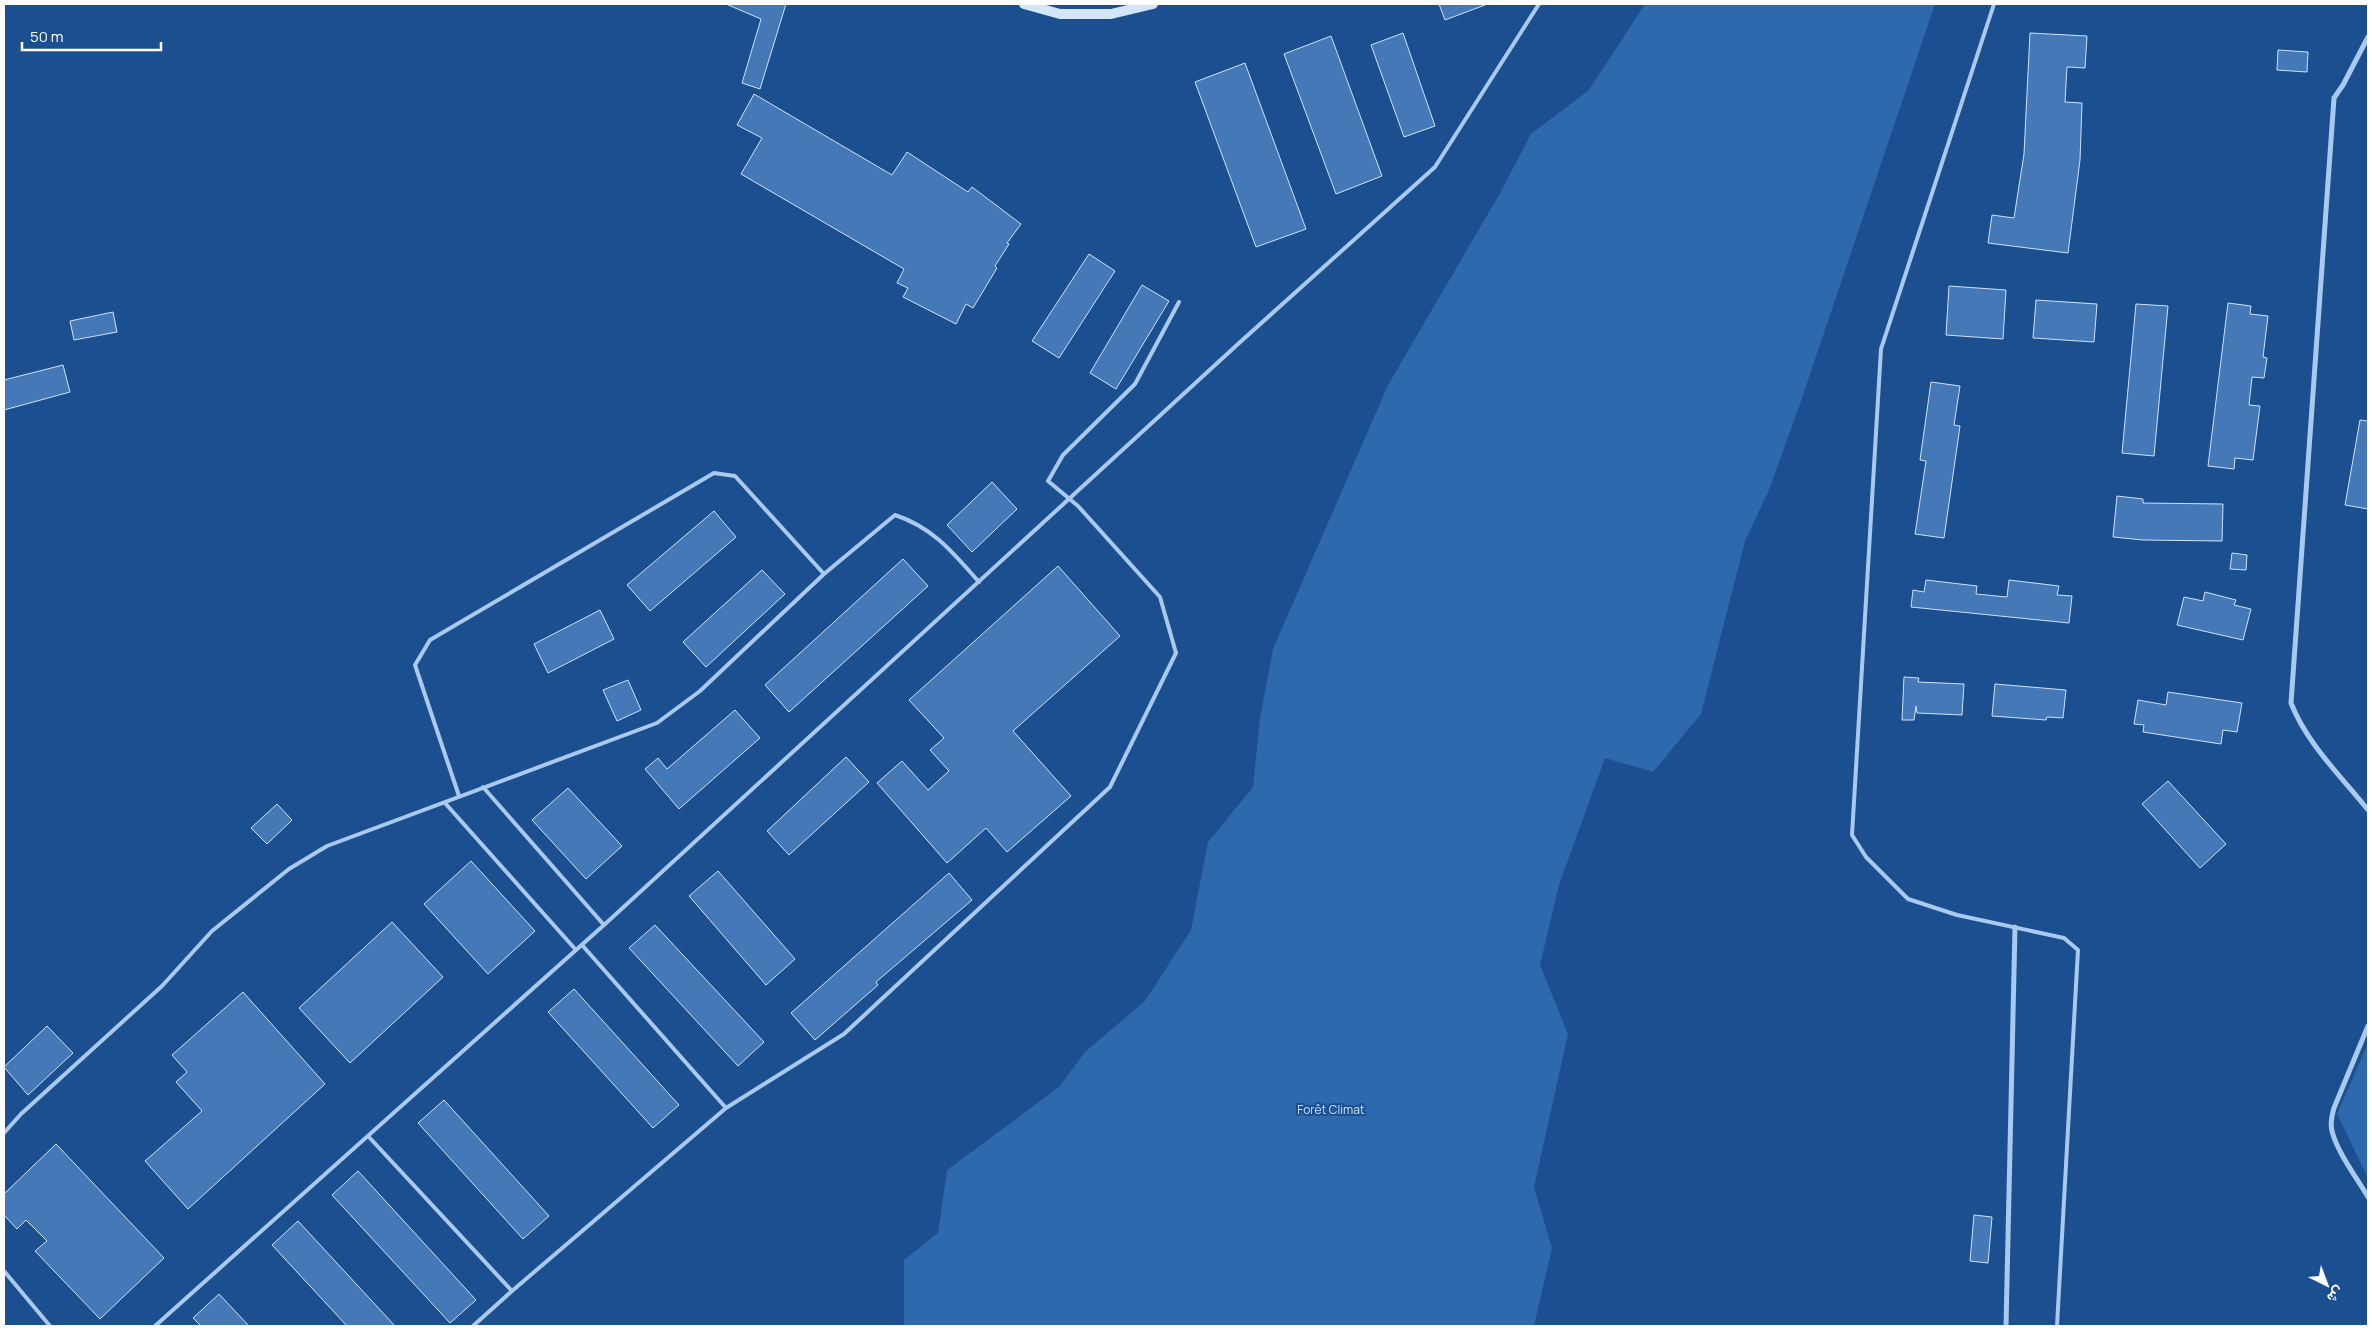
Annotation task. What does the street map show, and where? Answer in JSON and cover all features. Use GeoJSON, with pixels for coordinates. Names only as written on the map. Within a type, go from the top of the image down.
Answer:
{"type":"FeatureCollection","features":[{"type":"Feature","properties":{"kind":"main road"},"geometry":{"type":"LineString","coordinates":[[1024,4],[1060,14],[1111,14],[1153,4]]}},
{"type":"Feature","properties":{"kind":"street"},"geometry":{"type":"LineString","coordinates":[[2368,37],[2343,86],[2334,98],[2291,703],[2299,723],[2368,810]]}},
{"type":"Feature","properties":{"kind":"street"},"geometry":{"type":"LineString","coordinates":[[2006,1326],[2015,927]]}},
{"type":"Feature","properties":{"kind":"street"},"geometry":{"type":"LineString","coordinates":[[2368,1026],[2334,1108],[2332,1119],[2332,1131],[2368,1197]]}},
{"type":"Feature","properties":{"kind":"lane"},"geometry":{"type":"LineString","coordinates":[[155,1326],[582,945],[1435,167],[1539,4]]}},
{"type":"Feature","properties":{"kind":"lane"},"geometry":{"type":"LineString","coordinates":[[1994,4],[1881,349],[1852,835],[1866,857],[1908,899],[1957,915],[2064,938],[2078,950],[2057,1326]]}},
{"type":"Feature","properties":{"kind":"lane"},"geometry":{"type":"LineString","coordinates":[[473,1326],[512,1290],[726,1108],[844,1034],[1110,787],[1176,652],[1160,597],[1070,499],[1048,481],[1063,455],[1135,384],[1179,302]]}},
{"type":"Feature","properties":{"kind":"lane"},"geometry":{"type":"LineString","coordinates":[[459,796],[414,665],[430,640],[714,473],[735,476],[824,574]]}},
{"type":"Feature","properties":{"kind":"lane"},"geometry":{"type":"LineString","coordinates":[[4,1133],[21,1114],[162,986],[212,931],[289,869],[327,846],[657,723],[700,691],[824,574],[895,515],[913,521],[934,534],[979,582]]}},
{"type":"Feature","properties":{"kind":"lane"},"geometry":{"type":"LineString","coordinates":[[482,787],[604,925]]}},
{"type":"Feature","properties":{"kind":"lane"},"geometry":{"type":"LineString","coordinates":[[444,803],[576,950]]}},
{"type":"Feature","properties":{"kind":"lane"},"geometry":{"type":"LineString","coordinates":[[582,945],[726,1108]]}},
{"type":"Feature","properties":{"kind":"lane"},"geometry":{"type":"LineString","coordinates":[[368,1136],[512,1290]]}},
{"type":"Feature","properties":{"kind":"lane"},"geometry":{"type":"LineString","coordinates":[[4,1271],[50,1326]]}},
{"type":"Feature","properties":{"kind":"green space","name":"Forêt Climat"},"geometry":{"type":"Polygon","coordinates":[[[1645,4],[1935,4],[1800,404],[1769,490],[1745,541],[1701,714],[1653,772],[1605,758],[1559,885],[1540,965],[1568,1034],[1534,1187],[1552,1248],[1534,1326],[904,1326],[904,1260],[938,1233],[947,1170],[1059,1087],[1085,1052],[1145,1001],[1191,930],[1208,842],[1253,787],[1260,718],[1273,649],[1388,385],[1499,195],[1531,134],[1589,90],[1645,4]]]}},
{"type":"Feature","properties":{"kind":"green space"},"geometry":{"type":"Polygon","coordinates":[[[2368,1043],[2368,1178],[2337,1114],[2368,1043]]]}},
{"type":"Feature","properties":{"kind":"building"},"geometry":{"type":"Polygon","coordinates":[[[726,4],[786,4],[760,89],[742,83],[761,19],[726,4]]]}},
{"type":"Feature","properties":{"kind":"building"},"geometry":{"type":"Polygon","coordinates":[[[1439,4],[1485,4],[1485,5],[1445,20],[1439,4]]]}},
{"type":"Feature","properties":{"kind":"building"},"geometry":{"type":"Polygon","coordinates":[[[1403,33],[1435,126],[1404,137],[1371,45],[1403,33]]]}},
{"type":"Feature","properties":{"kind":"building"},"geometry":{"type":"Polygon","coordinates":[[[2030,33],[2087,36],[2085,68],[2067,67],[2065,102],[2082,103],[2080,160],[2068,253],[1988,243],[1992,215],[2014,218],[2024,154],[2030,33]]]}},
{"type":"Feature","properties":{"kind":"building"},"geometry":{"type":"Polygon","coordinates":[[[1331,36],[1382,176],[1336,194],[1284,54],[1331,36]]]}},
{"type":"Feature","properties":{"kind":"building"},"geometry":{"type":"Polygon","coordinates":[[[2278,50],[2308,52],[2307,72],[2277,70],[2278,50]]]}},
{"type":"Feature","properties":{"kind":"building"},"geometry":{"type":"Polygon","coordinates":[[[1245,63],[1306,229],[1256,247],[1195,82],[1245,63]]]}},
{"type":"Feature","properties":{"kind":"building"},"geometry":{"type":"Polygon","coordinates":[[[754,94],[892,175],[907,152],[968,192],[972,187],[1021,224],[1007,243],[1009,244],[995,266],[997,268],[973,308],[966,304],[956,324],[903,297],[908,288],[897,283],[904,269],[741,174],[762,138],[737,125],[754,94]]]}},
{"type":"Feature","properties":{"kind":"building"},"geometry":{"type":"Polygon","coordinates":[[[1089,254],[1115,271],[1059,358],[1032,341],[1089,254]]]}},
{"type":"Feature","properties":{"kind":"building"},"geometry":{"type":"Polygon","coordinates":[[[1142,285],[1169,301],[1116,389],[1090,373],[1142,285]]]}},
{"type":"Feature","properties":{"kind":"building"},"geometry":{"type":"Polygon","coordinates":[[[1949,286],[2006,290],[2003,339],[1946,335],[1949,286]]]}},
{"type":"Feature","properties":{"kind":"building"},"geometry":{"type":"Polygon","coordinates":[[[2036,300],[2097,304],[2094,342],[2033,338],[2036,300]]]}},
{"type":"Feature","properties":{"kind":"building"},"geometry":{"type":"Polygon","coordinates":[[[2228,303],[2251,306],[2250,314],[2268,316],[2263,357],[2267,358],[2264,378],[2252,377],[2249,405],[2260,406],[2253,460],[2235,458],[2234,469],[2208,466],[2228,303]]]}},
{"type":"Feature","properties":{"kind":"building"},"geometry":{"type":"Polygon","coordinates":[[[2136,304],[2168,306],[2154,456],[2122,453],[2136,304]]]}},
{"type":"Feature","properties":{"kind":"building"},"geometry":{"type":"Polygon","coordinates":[[[113,312],[117,332],[74,340],[70,321],[113,312]]]}},
{"type":"Feature","properties":{"kind":"building"},"geometry":{"type":"Polygon","coordinates":[[[63,365],[70,392],[4,410],[4,380],[63,365]]]}},
{"type":"Feature","properties":{"kind":"building"},"geometry":{"type":"Polygon","coordinates":[[[1931,382],[1960,386],[1954,425],[1960,426],[1944,538],[1915,534],[1926,461],[1920,460],[1931,382]]]}},
{"type":"Feature","properties":{"kind":"building"},"geometry":{"type":"Polygon","coordinates":[[[2360,420],[2368,421],[2368,509],[2345,505],[2360,420]]]}},
{"type":"Feature","properties":{"kind":"building"},"geometry":{"type":"Polygon","coordinates":[[[992,482],[1017,509],[972,552],[947,525],[992,482]]]}},
{"type":"Feature","properties":{"kind":"building"},"geometry":{"type":"Polygon","coordinates":[[[2117,496],[2143,499],[2143,503],[2223,504],[2222,541],[2143,540],[2113,537],[2117,496]]]}},
{"type":"Feature","properties":{"kind":"building"},"geometry":{"type":"Polygon","coordinates":[[[714,511],[736,537],[650,611],[627,585],[714,511]]]}},
{"type":"Feature","properties":{"kind":"building"},"geometry":{"type":"Polygon","coordinates":[[[2232,553],[2247,555],[2246,570],[2230,569],[2232,553]]]}},
{"type":"Feature","properties":{"kind":"building"},"geometry":{"type":"Polygon","coordinates":[[[903,559],[928,586],[789,712],[765,685],[903,559]]]}},
{"type":"Feature","properties":{"kind":"building"},"geometry":{"type":"Polygon","coordinates":[[[1058,566],[1120,636],[1013,731],[1071,796],[1007,852],[986,828],[947,863],[877,783],[902,761],[928,790],[949,771],[930,750],[944,738],[909,700],[1058,566]]]}},
{"type":"Feature","properties":{"kind":"building"},"geometry":{"type":"Polygon","coordinates":[[[762,570],[785,594],[706,667],[683,642],[762,570]]]}},
{"type":"Feature","properties":{"kind":"building"},"geometry":{"type":"Polygon","coordinates":[[[1926,580],[1977,586],[1976,594],[2007,597],[2009,580],[2059,586],[2057,595],[2072,596],[2069,623],[1911,607],[1913,590],[1924,592],[1926,580]]]}},
{"type":"Feature","properties":{"kind":"building"},"geometry":{"type":"Polygon","coordinates":[[[2205,592],[2236,600],[2234,605],[2251,609],[2243,640],[2177,625],[2184,597],[2203,601],[2205,592]]]}},
{"type":"Feature","properties":{"kind":"building"},"geometry":{"type":"Polygon","coordinates":[[[600,610],[614,639],[548,673],[534,644],[600,610]]]}},
{"type":"Feature","properties":{"kind":"building"},"geometry":{"type":"Polygon","coordinates":[[[1904,677],[1919,678],[1918,682],[1964,684],[1962,715],[1917,713],[1916,706],[1914,720],[1902,720],[1904,677]]]}},
{"type":"Feature","properties":{"kind":"building"},"geometry":{"type":"Polygon","coordinates":[[[628,680],[641,710],[617,721],[603,690],[628,680]]]}},
{"type":"Feature","properties":{"kind":"building"},"geometry":{"type":"Polygon","coordinates":[[[1995,684],[2066,690],[2063,718],[2047,717],[2046,720],[1992,716],[1995,684]]]}},
{"type":"Feature","properties":{"kind":"building"},"geometry":{"type":"Polygon","coordinates":[[[2168,692],[2242,703],[2237,732],[2223,730],[2221,744],[2143,732],[2144,725],[2134,724],[2138,700],[2166,705],[2168,692]]]}},
{"type":"Feature","properties":{"kind":"building"},"geometry":{"type":"Polygon","coordinates":[[[735,710],[760,738],[679,809],[645,769],[658,758],[667,769],[735,710]]]}},
{"type":"Feature","properties":{"kind":"building"},"geometry":{"type":"Polygon","coordinates":[[[846,757],[869,782],[789,855],[767,831],[846,757]]]}},
{"type":"Feature","properties":{"kind":"building"},"geometry":{"type":"Polygon","coordinates":[[[2168,781],[2226,844],[2200,868],[2142,804],[2168,781]]]}},
{"type":"Feature","properties":{"kind":"building"},"geometry":{"type":"Polygon","coordinates":[[[568,788],[622,846],[586,879],[532,820],[568,788]]]}},
{"type":"Feature","properties":{"kind":"building"},"geometry":{"type":"Polygon","coordinates":[[[277,804],[292,820],[267,844],[251,828],[277,804]]]}},
{"type":"Feature","properties":{"kind":"building"},"geometry":{"type":"Polygon","coordinates":[[[471,861],[535,931],[488,974],[424,904],[471,861]]]}},
{"type":"Feature","properties":{"kind":"building"},"geometry":{"type":"Polygon","coordinates":[[[718,871],[795,959],[766,985],[689,896],[718,871]]]}},
{"type":"Feature","properties":{"kind":"building"},"geometry":{"type":"Polygon","coordinates":[[[949,873],[972,900],[876,982],[878,985],[815,1040],[791,1013],[949,873]]]}},
{"type":"Feature","properties":{"kind":"building"},"geometry":{"type":"Polygon","coordinates":[[[392,922],[443,977],[350,1063],[299,1008],[392,922]]]}},
{"type":"Feature","properties":{"kind":"building"},"geometry":{"type":"Polygon","coordinates":[[[655,925],[764,1042],[738,1066],[629,948],[655,925]]]}},
{"type":"Feature","properties":{"kind":"building"},"geometry":{"type":"Polygon","coordinates":[[[574,989],[679,1105],[653,1128],[548,1012],[574,989]]]}},
{"type":"Feature","properties":{"kind":"building"},"geometry":{"type":"Polygon","coordinates":[[[243,992],[325,1084],[188,1209],[145,1161],[202,1111],[176,1082],[187,1072],[172,1055],[243,992]]]}},
{"type":"Feature","properties":{"kind":"building"},"geometry":{"type":"Polygon","coordinates":[[[47,1026],[73,1053],[28,1095],[4,1067],[47,1026]]]}},
{"type":"Feature","properties":{"kind":"building"},"geometry":{"type":"Polygon","coordinates":[[[444,1100],[549,1216],[523,1239],[418,1123],[444,1100]]]}},
{"type":"Feature","properties":{"kind":"building"},"geometry":{"type":"Polygon","coordinates":[[[56,1144],[164,1258],[100,1319],[35,1251],[47,1241],[26,1220],[17,1229],[4,1215],[4,1194],[56,1144]]]}},
{"type":"Feature","properties":{"kind":"building"},"geometry":{"type":"Polygon","coordinates":[[[358,1171],[476,1300],[450,1323],[332,1195],[358,1171]]]}},
{"type":"Feature","properties":{"kind":"building"},"geometry":{"type":"Polygon","coordinates":[[[1974,1215],[1992,1217],[1988,1263],[1970,1261],[1974,1215]]]}},
{"type":"Feature","properties":{"kind":"building"},"geometry":{"type":"Polygon","coordinates":[[[298,1221],[395,1326],[347,1326],[272,1245],[298,1221]]]}},
{"type":"Feature","properties":{"kind":"building"},"geometry":{"type":"Polygon","coordinates":[[[219,1294],[249,1326],[201,1326],[193,1318],[219,1294]]]}}]}
